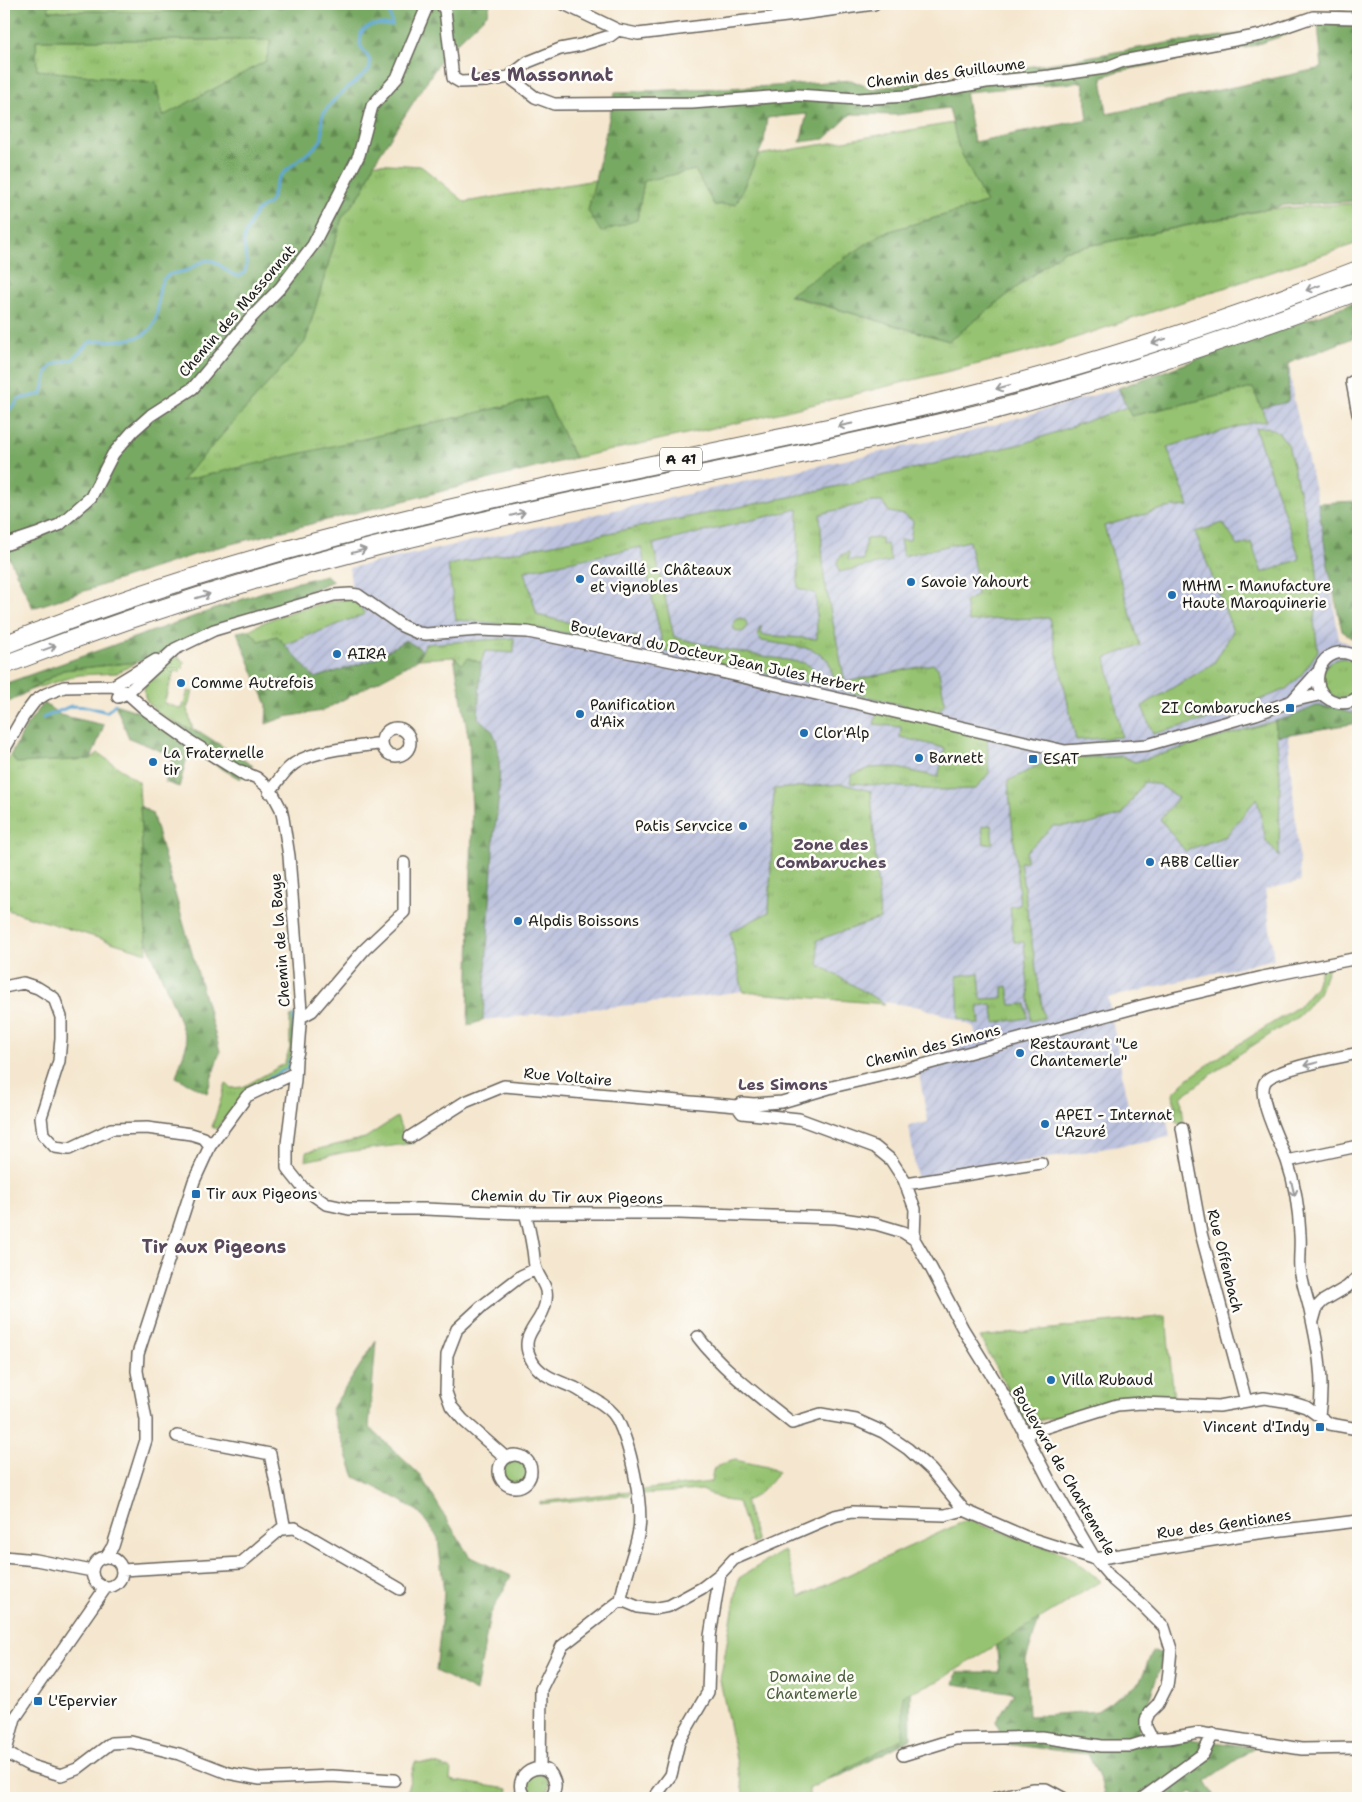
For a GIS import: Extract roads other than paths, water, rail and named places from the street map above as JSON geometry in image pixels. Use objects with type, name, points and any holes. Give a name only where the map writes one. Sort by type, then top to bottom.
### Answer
[{"type":"highway","name":"A 41","points":[[4,645],[88,613],[204,574],[374,527],[515,494],[864,420],[1047,375],[1196,329],[1358,270]]},
{"type":"highway","name":"A 41","points":[[4,665],[161,608],[376,547],[520,513],[858,442],[1056,393],[1208,346],[1358,291]]},
{"type":"street","name":"Chemin des Massonnat","points":[[4,545],[59,524],[91,497],[113,454],[133,430],[193,388],[251,318],[281,287],[313,245],[359,155],[372,106],[397,78],[428,4]]},
{"type":"street","points":[[442,4],[453,78],[460,82],[509,77],[528,62],[560,49],[582,45],[610,36],[618,30]]},
{"type":"street","points":[[564,4],[618,30],[638,34],[874,4]]},
{"type":"street","name":"Chemin des Guillaume","points":[[509,77],[535,97],[554,104],[692,103],[798,95],[857,99],[907,96],[986,82],[1050,76],[1105,68],[1123,61],[1262,35],[1313,16],[1358,18]]},
{"type":"street","points":[[1352,382],[1358,414]]},
{"type":"street","name":"Boulevard du Docteur Jean Jules Herbert","points":[[119,692],[175,649],[214,630],[324,597],[350,594],[366,599],[402,626],[418,633],[480,630],[528,632],[682,663],[1065,750],[1147,745],[1256,714],[1292,700],[1317,673],[1325,659],[1332,654],[1346,652],[1358,658]]},
{"type":"street","points":[[1317,673],[1317,681],[1329,699],[1342,703],[1358,697]]},
{"type":"street","points":[[5,745],[35,702],[46,694],[64,687],[82,687],[119,692],[190,742],[268,789],[288,769],[307,757],[382,743]]},
{"type":"street","points":[[1292,700],[1324,694]]},
{"type":"street","name":"Chemin de la Baye","points":[[268,789],[283,818],[289,856],[304,1013],[292,1080]]},
{"type":"street","points":[[304,1013],[364,950],[404,912],[404,863]]},
{"type":"street","name":"Chemin des Simons","points":[[737,1106],[742,1103],[782,1102],[836,1086],[905,1070],[1145,1005],[1263,977],[1358,958]]},
{"type":"street","points":[[4,987],[23,983],[38,988],[54,998],[61,1017],[59,1061],[41,1117],[43,1134],[55,1146],[69,1149],[111,1129],[146,1128],[191,1134],[204,1138],[210,1146]]},
{"type":"street","points":[[1319,1415],[1322,1397],[1322,1376],[1300,1270],[1300,1235],[1296,1202],[1287,1162],[1266,1107],[1263,1091],[1265,1082],[1271,1075],[1358,1054]]},
{"type":"street","points":[[109,1557],[146,1440],[146,1420],[137,1371],[138,1354],[194,1181],[210,1146],[246,1096],[268,1086],[292,1080]]},
{"type":"street","name":"Chemin du Tir aux Pigeons","points":[[292,1080],[288,1168],[303,1188],[326,1204],[349,1208],[425,1209],[530,1214],[678,1213],[836,1218],[876,1224],[903,1232],[914,1239]]},
{"type":"street","name":"Rue Voltaire","points":[[410,1137],[465,1102],[504,1086],[737,1106]]},
{"type":"street","points":[[737,1106],[742,1113],[747,1115],[799,1119],[875,1147],[892,1160],[906,1184],[915,1214],[914,1239]]},
{"type":"street","name":"Rue Offenbach","points":[[1182,1128],[1201,1233],[1246,1401]]},
{"type":"street","points":[[1287,1162],[1358,1146]]},
{"type":"street","points":[[906,1184],[1041,1163]]},
{"type":"street","points":[[530,1214],[530,1228],[536,1269],[546,1286],[546,1304],[529,1332],[526,1345],[531,1360],[538,1368],[552,1378],[606,1406],[616,1418],[624,1438],[637,1492],[639,1519],[636,1543],[623,1583],[622,1600],[562,1646],[541,1689],[540,1768]]},
{"type":"street","points":[[903,1232],[915,1214]]},
{"type":"street","name":"Boulevard de Chantemerle","points":[[914,1239],[963,1328],[1010,1405],[1024,1434],[1095,1559],[1113,1580],[1164,1627],[1171,1649],[1167,1686],[1158,1704],[1149,1713],[1146,1720],[1146,1727],[1154,1739]]},
{"type":"street","points":[[505,1457],[451,1406],[446,1392],[447,1355],[457,1329],[482,1306],[521,1276],[536,1269]]},
{"type":"street","points":[[1312,1322],[1317,1307],[1323,1301],[1347,1287],[1358,1277]]},
{"type":"street","points":[[1305,1292],[1314,1299],[1323,1301]]},
{"type":"street","points":[[698,1337],[707,1349],[792,1423],[820,1414],[856,1420],[883,1432],[908,1449],[931,1470],[964,1510],[1026,1536],[1095,1559]]},
{"type":"street","points":[[1306,1408],[1315,1396],[1322,1376]]},
{"type":"street","points":[[1024,1434],[1117,1405],[1141,1402],[1219,1406],[1264,1398],[1290,1402],[1319,1415],[1330,1424],[1358,1429]]},
{"type":"street","points":[[176,1436],[270,1454],[285,1528]]},
{"type":"street","points":[[622,1600],[653,1609],[669,1606],[702,1588],[720,1574],[734,1559],[834,1516],[852,1512],[945,1515],[964,1510]]},
{"type":"street","name":"Rue des Gentianes","points":[[1095,1559],[1250,1534],[1358,1521]]},
{"type":"street","points":[[122,1570],[241,1563],[281,1529],[295,1528],[400,1589]]},
{"type":"street","points":[[4,1557],[36,1560],[92,1571]]},
{"type":"street","points":[[109,1557],[119,1563],[122,1570],[120,1579],[114,1585],[102,1586],[94,1581],[92,1571],[95,1563],[102,1558],[109,1557]]},
{"type":"street","points":[[654,1798],[671,1775],[680,1742],[708,1692],[710,1636],[720,1574]]},
{"type":"street","points":[[102,1586],[96,1600],[15,1718],[5,1756],[60,1775],[76,1769],[111,1743],[131,1742],[179,1754],[228,1773],[260,1779],[332,1776],[394,1780]]},
{"type":"street","points":[[1143,1798],[1203,1754],[1208,1734]]},
{"type":"street","points":[[903,1755],[955,1739],[1042,1737],[1076,1743],[1131,1746],[1154,1739],[1208,1734],[1302,1749],[1358,1748]]},
{"type":"street","points":[[526,1798],[521,1791],[522,1780],[529,1771],[540,1768],[550,1773],[554,1778],[555,1789],[550,1798]]},
{"type":"street","points":[[995,1798],[1032,1789],[1046,1789],[1063,1798]]},
{"type":"waterway","points":[[4,414],[19,399],[42,394],[47,373],[51,367],[73,359],[90,342],[130,339],[146,333],[153,326],[156,318],[159,289],[167,276],[189,270],[209,260],[235,275],[242,275],[245,272],[244,239],[254,216],[258,210],[269,203],[277,181],[283,173],[319,143],[322,137],[322,118],[327,108],[338,96],[369,70],[370,63],[368,57],[360,45],[361,33],[371,25],[392,25],[390,14],[395,4]]},
{"type":"waterway","points":[[43,718],[71,706],[89,707],[107,712],[115,704]]},
{"type":"waterway","points":[[294,1016],[294,1038]]},
{"type":"waterway","points":[[253,1087],[287,1069],[290,1059]]},
{"type":"place","name":"Cavaillé - Châteaux et vignobles","points":[[580,579]]},
{"type":"place","name":"Savoie Yahourt","points":[[911,582]]},
{"type":"place","name":"MHM - Manufacture Haute Maroquinerie","points":[[1172,595]]},
{"type":"place","name":"AIRA","points":[[337,654]]},
{"type":"place","name":"Comme Autrefois","points":[[181,683]]},
{"type":"place","name":"ZI Combaruches","points":[[1290,708]]},
{"type":"place","name":"Panification d'Aix","points":[[580,714]]},
{"type":"place","name":"Clor'Alp","points":[[804,733]]},
{"type":"place","name":"Barnett","points":[[919,758]]},
{"type":"place","name":"ESAT","points":[[1033,759]]},
{"type":"place","name":"La Fraternelle tir","points":[[153,762]]},
{"type":"place","name":"Patis Servcice","points":[[743,826]]},
{"type":"place","name":"ABB Cellier","points":[[1150,862]]},
{"type":"place","name":"Alpdis Boissons","points":[[518,921]]},
{"type":"place","name":"Restaurant \"Le Chantemerle\"","points":[[1020,1053]]},
{"type":"place","name":"APEI - Internat L'Azuré","points":[[1045,1124]]},
{"type":"place","name":"Tir aux Pigeons","points":[[196,1194]]},
{"type":"place","name":"Villa Rubaud","points":[[1051,1380]]},
{"type":"place","name":"Vincent d'Indy","points":[[1320,1427]]},
{"type":"place","name":"L'Epervier","points":[[38,1701]]},
{"type":"district","name":"Les Massonnat","points":[[542,75]]},
{"type":"district","name":"Zone des Combaruches","points":[[831,853]]},
{"type":"district","name":"Les Simons","points":[[783,1084]]},
{"type":"district","name":"Tir aux Pigeons","points":[[214,1247]]},
{"type":"park label","name":"Domaine de Chantemerle","points":[[812,1686]]}]
